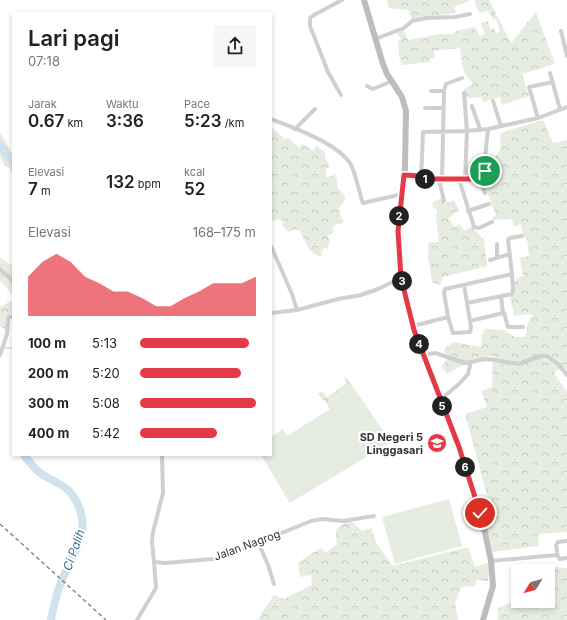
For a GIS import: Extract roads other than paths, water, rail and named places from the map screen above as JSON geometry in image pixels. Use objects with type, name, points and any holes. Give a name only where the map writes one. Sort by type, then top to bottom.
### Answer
[{"type":"street","points":[[341,95],[327,70],[310,26],[310,18],[342,0]]},
{"type":"street","points":[[364,0],[382,64],[406,105],[407,117],[404,175],[398,231],[401,278],[412,326],[459,447],[480,513],[491,561],[492,586],[483,620]]},
{"type":"street","points":[[375,39],[404,28],[412,21],[470,14]]},
{"type":"street","points":[[561,31],[567,56]]},
{"type":"street","points":[[550,73],[560,109]]},
{"type":"street","points":[[444,201],[440,179],[444,91],[446,84],[462,78]]},
{"type":"street","points":[[367,86],[373,89],[392,81]]},
{"type":"street","points":[[538,118],[529,87],[553,82]]},
{"type":"street","points":[[431,91],[444,91]]},
{"type":"street","points":[[464,93],[467,131],[465,179]]},
{"type":"street","points":[[493,102],[501,126]]},
{"type":"street","points":[[472,106],[480,129]]},
{"type":"street","points":[[421,176],[422,134],[424,132],[488,129],[538,118],[567,107]]},
{"type":"street","points":[[425,108],[443,108]]},
{"type":"street","points":[[295,130],[314,109]]},
{"type":"street","points":[[272,119],[319,139],[346,158],[355,174],[363,203],[402,194]]},
{"type":"street","points":[[404,175],[421,176],[421,179],[480,179],[485,175],[488,129]]},
{"type":"street","points":[[459,179],[468,211],[475,228],[479,228],[492,222]]},
{"type":"street","points":[[480,179],[485,193]]},
{"type":"street","points":[[468,211],[489,204]]},
{"type":"street","points":[[467,303],[510,295],[513,292],[508,239],[522,236]]},
{"type":"street","points":[[497,244],[497,258]]},
{"type":"street","points":[[272,248],[292,294],[297,310]]},
{"type":"street","points":[[490,260],[510,254]]},
{"type":"street","points":[[0,269],[12,280]]},
{"type":"street","points":[[464,285],[470,321],[470,332],[453,334],[448,317],[444,290],[464,285],[512,274]]},
{"type":"street","points":[[272,313],[297,310],[338,299],[361,295],[401,278]]},
{"type":"street","points":[[501,296],[508,327],[524,327]]},
{"type":"street","points":[[470,321],[504,313]]},
{"type":"street","points":[[1,353],[7,334],[8,319],[11,317]]},
{"type":"street","points":[[412,326],[448,317]]},
{"type":"street","points":[[424,355],[435,353],[466,363],[486,359],[518,364],[541,356],[546,356],[558,364],[567,375]]},
{"type":"street","points":[[440,400],[459,384],[468,374],[471,362]]},
{"type":"street","points":[[137,620],[156,588],[152,542],[162,493],[162,456]]},
{"type":"street","name":"Jalan Nagrog","points":[[154,562],[165,563],[213,559],[230,554],[311,521],[323,519],[343,521],[374,516]]},
{"type":"street","points":[[567,541],[557,543],[557,555],[560,559],[567,558]]},
{"type":"street","points":[[258,542],[274,584]]},
{"type":"street","points":[[491,561],[557,555]]},
{"type":"waterway","name":"Ci Palih","points":[[0,145],[12,162]]},
{"type":"waterway","points":[[0,348],[12,349]]},
{"type":"waterway","name":"Ci Palih","points":[[25,456],[40,473],[61,485],[71,493],[78,504],[81,514],[82,533],[75,553],[60,584],[51,620]]},
{"type":"railway","points":[[0,524],[106,620]]},
{"type":"place","name":"SD Negeri 5 Linggasari","points":[[437,443]]}]
